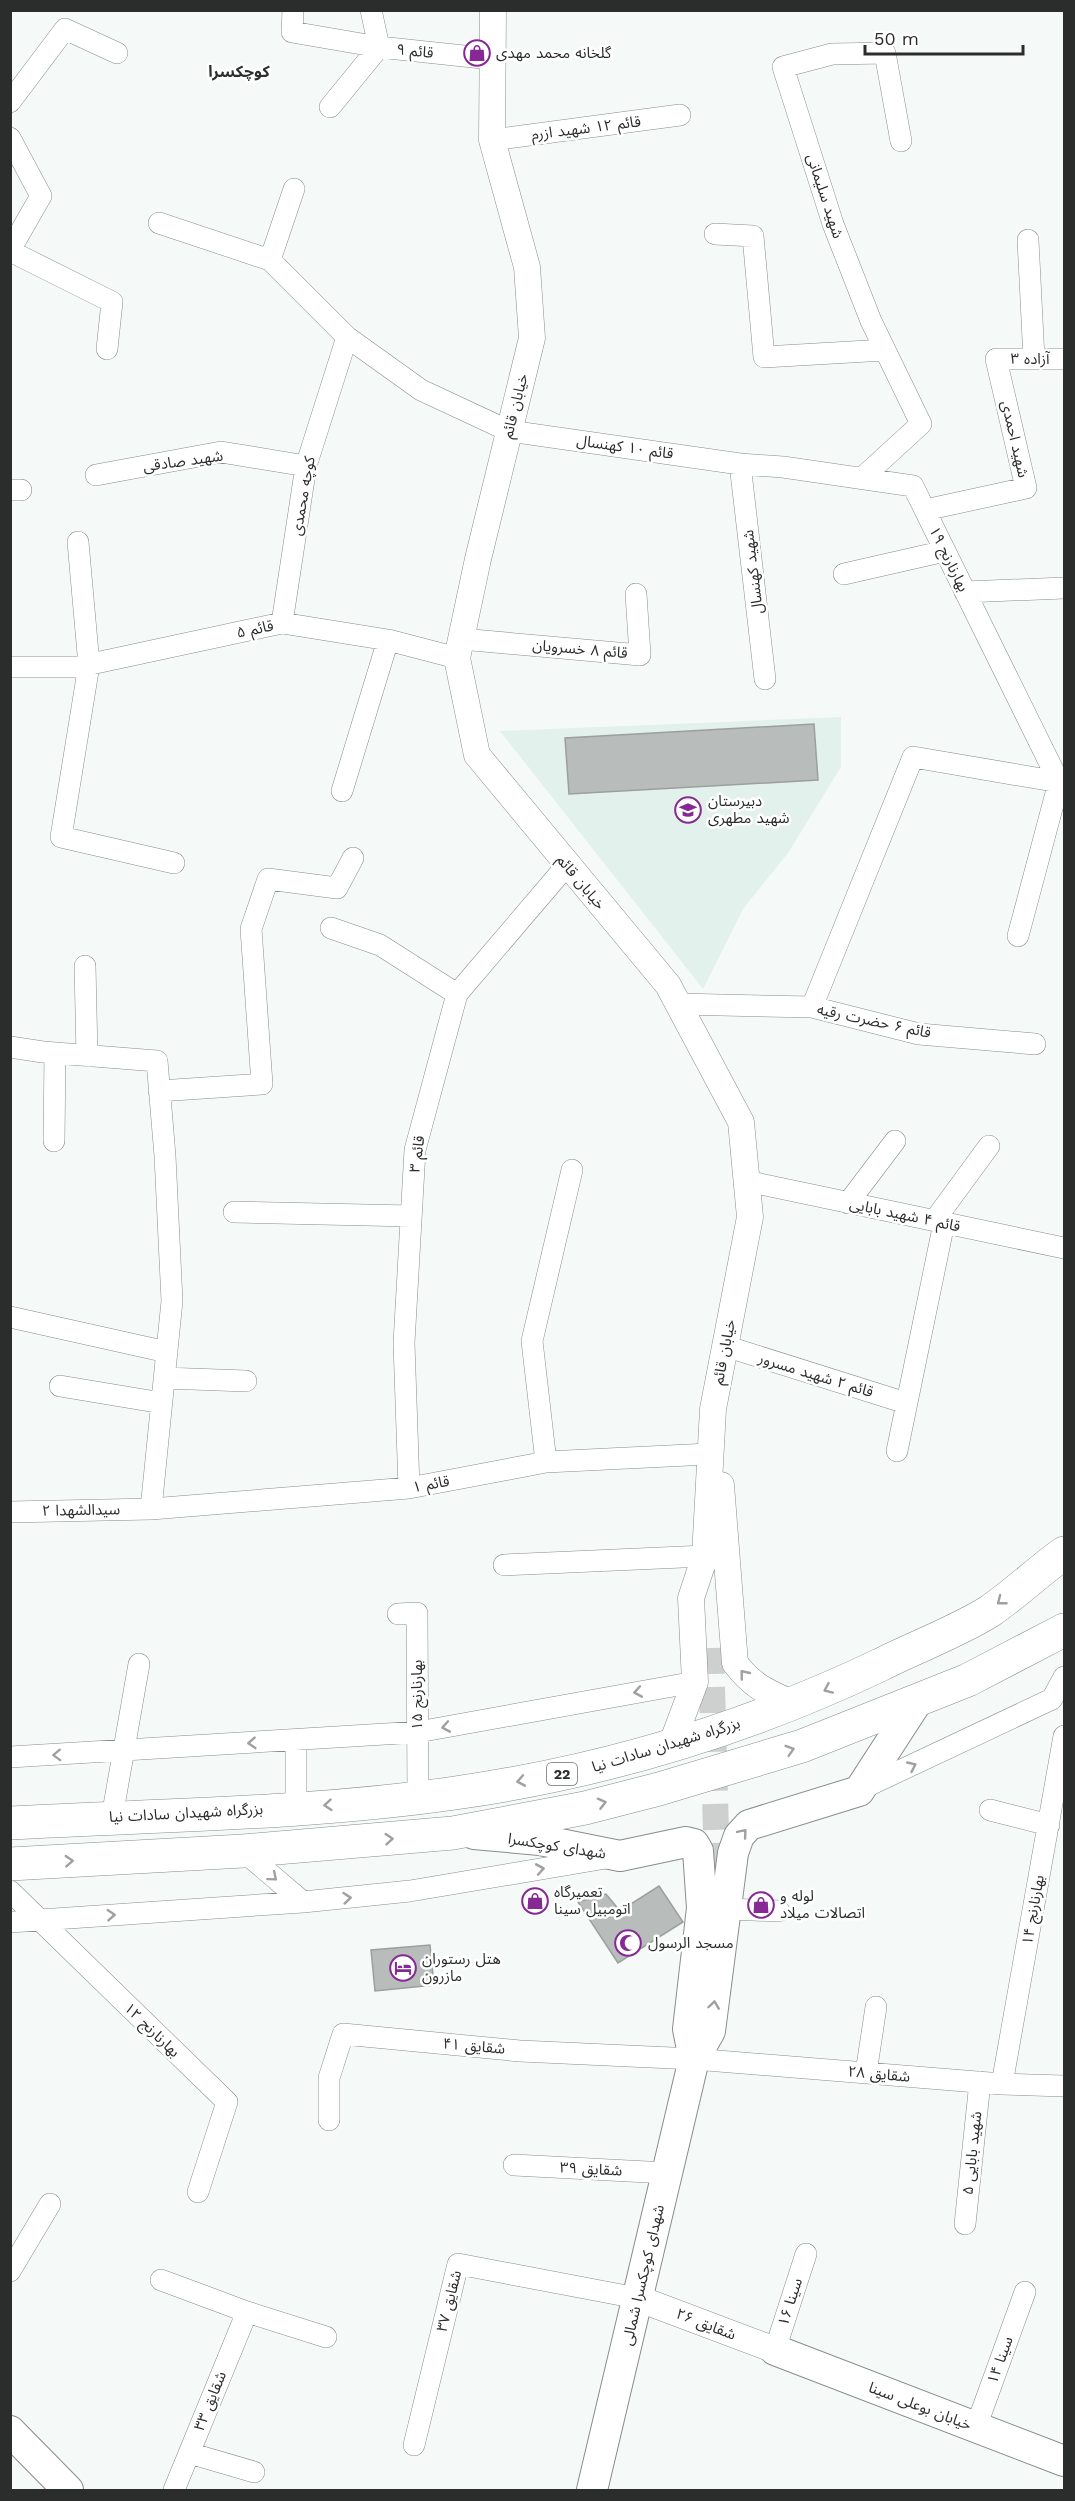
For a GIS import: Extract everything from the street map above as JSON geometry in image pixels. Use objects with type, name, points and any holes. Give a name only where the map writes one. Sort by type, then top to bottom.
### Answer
[{"type":"highway","name":"بزرگراه شهیدان سادات نیا","points":[[10,1823],[296,1807],[418,1797],[576,1772],[671,1746],[794,1704],[988,1612],[1056,1561]]},
{"type":"highway","points":[[10,1864],[243,1851],[453,1833],[585,1808],[659,1790],[802,1746],[968,1680],[1062,1634]]},
{"type":"main road","points":[[859,1791],[918,1700]]},
{"type":"main road","name":"شهدای کوچکسرا","points":[[694,2059],[688,2029],[715,1908],[739,1836],[749,1825],[859,1791]]},
{"type":"main road","name":"شهدای کوچکسرا","points":[[453,1833],[540,1840],[620,1856],[686,1842],[694,1844],[715,1908]]},
{"type":"main road","name":"شهدای کوچکسرا شمالی","points":[[592,2490],[694,2059]]},
{"type":"main road","name":"خیابان بوعلی سینا","points":[[775,2350],[1065,2461]]},
{"type":"main road","points":[[10,2431],[68,2490]]},
{"type":"street","points":[[293,10],[292,32],[380,47],[371,10]]},
{"type":"street","name":"خیابان قائم","points":[[494,10],[492,140],[527,267],[532,338],[459,648],[477,755],[668,985],[741,1122],[750,1217],[713,1408],[705,1556],[691,1598],[695,1682],[671,1746]]},
{"type":"street","points":[[10,102],[65,29],[117,53]]},
{"type":"street","name":"قائم ۹","points":[[330,107],[380,47],[492,59]]},
{"type":"street","name":"شهید سلیمانی","points":[[862,478],[921,424],[885,350],[833,224],[783,67],[832,54],[885,53],[901,141]]},
{"type":"street","name":"قائم ۱۲ شهید ازرم","points":[[492,140],[681,115]]},
{"type":"street","points":[[10,138],[41,196],[10,250],[112,302],[107,349]]},
{"type":"street","points":[[159,223],[270,260],[294,189]]},
{"type":"street","points":[[715,234],[753,236],[764,357],[885,350]]},
{"type":"street","points":[[1028,240],[1034,359]]},
{"type":"street","name":"قائم ۱۰ کهنسال","points":[[270,260],[347,337],[421,390],[509,431],[741,464]]},
{"type":"street","name":"کوچه محمدی","points":[[282,623],[306,466],[347,337]]},
{"type":"street","name":"آزاده ۳","points":[[996,359],[1065,359]]},
{"type":"street","name":"شهید احمدی","points":[[926,510],[1026,488],[996,359]]},
{"type":"street","name":"شهید صادقی","points":[[96,475],[221,452],[306,466]]},
{"type":"street","name":"بهارنارنج ۱۹","points":[[741,464],[913,486],[965,592],[1056,757],[1062,785]]},
{"type":"street","name":"شهید کهنسال","points":[[741,464],[765,679]]},
{"type":"street","points":[[78,542],[89,664],[61,837],[174,863]]},
{"type":"street","points":[[844,574],[945,551]]},
{"type":"street","points":[[965,592],[1065,588]]},
{"type":"street","name":"قائم ۸ خسرویان","points":[[459,648],[640,655],[636,594]]},
{"type":"street","name":"قائم ۵","points":[[10,667],[77,668],[282,623],[388,640],[459,648]]},
{"type":"street","points":[[342,791],[388,640]]},
{"type":"street","points":[[812,1007],[912,757],[1062,785],[1018,936]]},
{"type":"street","points":[[159,1091],[262,1084],[251,929],[268,879],[337,888],[353,858]]},
{"type":"street","name":"قائم ۳","points":[[409,1488],[404,1343],[415,1150],[457,994],[567,865]]},
{"type":"street","points":[[331,928],[380,945],[457,994]]},
{"type":"street","points":[[85,966],[87,1056]]},
{"type":"street","name":"قائم ۶ حضرت رقیه","points":[[678,1004],[812,1007],[919,1034],[1035,1044]]},
{"type":"street","points":[[10,1047],[157,1061],[171,1301],[151,1509]]},
{"type":"street","points":[[54,1141],[55,1053]]},
{"type":"street","points":[[848,1203],[895,1141]]},
{"type":"street","points":[[897,1451],[939,1222],[989,1146]]},
{"type":"street","points":[[546,1462],[532,1341],[572,1170]]},
{"type":"street","name":"قائم ۴ شهید بابایی","points":[[746,1181],[1065,1248]]},
{"type":"street","points":[[234,1212],[411,1215]]},
{"type":"street","points":[[10,1317],[166,1352]]},
{"type":"street","name":"قائم ۲ شهید مسرور","points":[[725,1346],[906,1403]]},
{"type":"street","points":[[164,1377],[246,1381]]},
{"type":"street","points":[[60,1386],[162,1403]]},
{"type":"street","points":[[709,1454],[721,1485],[735,1663],[748,1681],[794,1704]]},
{"type":"street","name":"قائم ۱","points":[[151,1509],[409,1488],[546,1462],[709,1454]]},
{"type":"street","name":"سیدالشهدا ۲","points":[[10,1512],[151,1509]]},
{"type":"street","points":[[504,1565],[705,1556],[711,1648]]},
{"type":"street","name":"بهارنارنج ۱۵","points":[[398,1614],[417,1613],[418,1797]]},
{"type":"street","points":[[112,1818],[139,1664]]},
{"type":"street","points":[[859,1791],[1052,1700],[1065,1677]]},
{"type":"street","points":[[10,1757],[124,1752],[418,1732],[695,1682]]},
{"type":"street","name":"بهارنارنج ۱۴","points":[[1002,2084],[1055,1817],[1065,1736]]},
{"type":"street","points":[[296,1740],[296,1807]]},
{"type":"street","points":[[990,1810],[1055,1817]]},
{"type":"street","points":[[243,1851],[303,1902]]},
{"type":"street","points":[[10,1922],[303,1902],[410,1891],[620,1856]]},
{"type":"street","name":"بهارنارنج ۱۲","points":[[10,1891],[227,2102],[198,2192]]},
{"type":"street","points":[[715,1908],[779,1911]]},
{"type":"street","points":[[866,2073],[876,2007]]},
{"type":"street","name":"شقایق ۴۱","points":[[329,2120],[329,2078],[343,2034],[520,2051],[694,2059]]},
{"type":"street","name":"شقایق ۲۸","points":[[694,2059],[1002,2084],[1065,2086]]},
{"type":"street","name":"شهید بابایی ۵","points":[[965,2224],[980,2082]]},
{"type":"street","name":"شقایق ۳۹","points":[[514,2165],[667,2173]]},
{"type":"street","points":[[10,2271],[50,2204]]},
{"type":"street","name":"سینا ۱۶","points":[[775,2350],[806,2254]]},
{"type":"street","name":"شقایق ۳۷","points":[[414,2445],[458,2264],[637,2298]]},
{"type":"street","points":[[161,2280],[247,2312],[326,2337]]},
{"type":"street","name":"سینا ۱۴","points":[[976,2427],[1025,2292]]},
{"type":"street","name":"شقایق ۲۶","points":[[637,2298],[775,2350]]},
{"type":"street","name":"شقایق ۳۳","points":[[174,2490],[247,2312]]},
{"type":"street","points":[[189,2453],[254,2472]]},
{"type":"shaded area","name":"دبیرستان شهید مطهری","points":[[841,717],[841,767],[788,853],[743,909],[703,989],[500,731]]},
{"type":"building","points":[[814,724],[818,780],[569,794],[565,738]]},
{"type":"building","name":"مسجد الرسول","points":[[659,1886],[683,1922],[618,1963],[578,1902],[606,1894],[620,1911]]},
{"type":"building","name":"هتل رستوران مازرون","points":[[430,1945],[434,1985],[375,1991],[371,1950]]},
{"type":"tunnel","points":[[711,1648],[717,1870]]},
{"type":"place","name":"گلخانه محمد مهدی","points":[[477,53]]},
{"type":"place","name":"دبیرستان شهید مطهری","points":[[688,810]]},
{"type":"place","name":"تعمیرگاه اتومبیل سینا","points":[[535,1901]]},
{"type":"place","name":"لوله و اتصالات میلاد","points":[[761,1905]]},
{"type":"place","name":"مسجد الرسول","points":[[628,1943]]},
{"type":"place","name":"هتل رستوران مازرون","points":[[403,1968]]},
{"type":"district","name":"کوچکسرا","points":[[239,71]]}]
